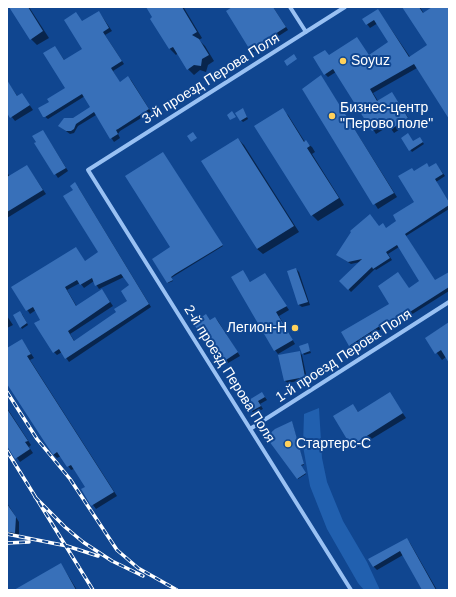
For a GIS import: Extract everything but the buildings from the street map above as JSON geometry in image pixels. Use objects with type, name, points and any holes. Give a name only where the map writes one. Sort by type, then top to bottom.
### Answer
[{"type":"street","points":[[290,7],[306,32]]},
{"type":"street","name":"3-й проезд Перова Поля","points":[[88,170],[345,7]]},
{"type":"street","name":"2-й проезд Перова Поля","points":[[88,170],[351,590]]},
{"type":"street","name":"1-й проезд Перова Поля","points":[[250,429],[449,302]]},
{"type":"shaded area","points":[[319,408],[322,458],[327,482],[343,521],[367,562],[380,590],[364,590],[358,583],[327,529],[310,486],[303,446],[304,414]]},
{"type":"railway","points":[[7,392],[37,439],[70,479],[117,550],[138,568],[177,590]]},
{"type":"railway","points":[[7,451],[93,590]]},
{"type":"railway","points":[[35,497],[65,527],[83,542],[112,561],[143,576]]},
{"type":"railway","points":[[7,534],[67,546],[98,556]]},
{"type":"railway","points":[[7,543],[29,542]]},
{"type":"place","name":"Soyuz","points":[[343,61]]},
{"type":"place","name":"Бизнес-центр \"Перово поле\"","points":[[332,116]]},
{"type":"place","name":"Легион-Н","points":[[295,328]]},
{"type":"place","name":"Стартерс-С","points":[[288,444]]}]
